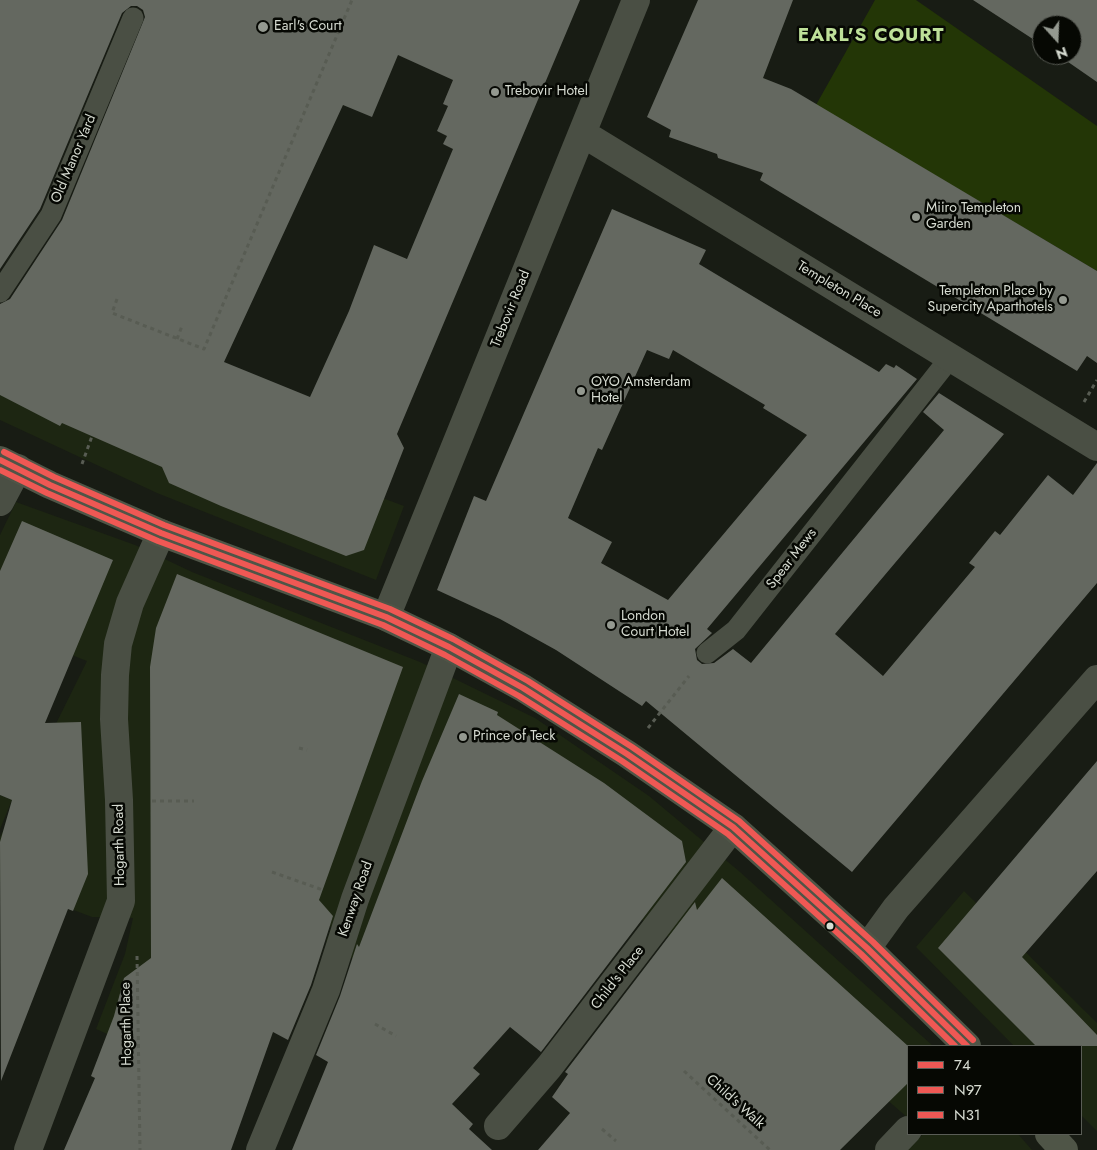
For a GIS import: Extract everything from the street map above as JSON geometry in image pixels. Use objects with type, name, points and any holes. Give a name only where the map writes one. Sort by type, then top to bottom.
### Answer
[{"type":"highway","points":[[9,464],[50,485],[161,533],[386,617],[449,647],[523,688],[627,754],[733,827],[867,948],[966,1045]]},
{"type":"highway","points":[[1050,1135],[1064,1150]]},
{"type":"street","name":"Trebovir Road","points":[[386,617],[636,0]]},
{"type":"street","name":"Templeton Place","points":[[582,134],[1097,447]]},
{"type":"street","points":[[0,502],[9,464]]},
{"type":"street","name":"Hogarth Road","points":[[28,1150],[121,901],[119,800],[114,719],[118,644],[130,603],[161,533]]},
{"type":"street","name":"Kenway Road","points":[[260,1150],[326,990],[354,899],[449,647]]},
{"type":"street","points":[[867,948],[896,908],[1097,679]]},
{"type":"street","name":"Child's Place","points":[[498,1126],[549,1067],[733,827]]},
{"type":"street","points":[[889,1150],[907,1131]]},
{"type":"lane","name":"Old Manor Yard","points":[[0,292],[51,215],[133,18]]},
{"type":"lane","name":"Spear Mews","points":[[707,652],[736,630],[950,358]]},
{"type":"path","points":[[117,299],[112,313],[204,349],[352,0]]},
{"type":"path","points":[[177,339],[182,326]]},
{"type":"path","points":[[627,754],[707,652]]},
{"type":"path","points":[[299,748],[307,750]]},
{"type":"path","points":[[119,800],[194,801]]},
{"type":"path","points":[[272,872],[354,899]]},
{"type":"path","name":"Hogarth Place","points":[[135,948],[138,958],[140,1150]]},
{"type":"path","points":[[375,1024],[396,1036]]},
{"type":"path","name":"Child's Walk","points":[[684,1071],[770,1150]]},
{"type":"path","points":[[602,1129],[616,1141]]},
{"type":"shaded area","points":[[0,331],[184,424],[404,506],[376,580],[157,493],[0,420]]},
{"type":"shaded area","points":[[16,502],[135,545],[192,572],[420,662],[535,718],[649,796],[740,872],[932,1045],[907,1045],[907,1117],[687,926],[675,941],[550,861],[399,989],[326,941],[332,927],[265,903],[130,1044],[96,1029],[125,954],[133,918],[92,917],[0,882],[0,837],[87,661],[0,627],[0,535]]},
{"type":"shaded area","points":[[0,795],[12,800],[0,829]]},
{"type":"shaded area","points":[[964,891],[1097,1023],[1097,1131],[1082,1116],[1082,1045],[1013,1045],[916,947]]},
{"type":"shaded area","points":[[922,1135],[1019,1135],[1032,1150],[908,1150]]},
{"type":"green space","points":[[875,0],[916,0],[1097,126],[1097,271],[816,105]]},
{"type":"building","points":[[0,0],[580,0],[397,434],[404,448],[364,550],[346,556],[221,506],[169,483],[162,467],[62,423],[60,426],[0,395],[0,304],[10,299],[62,220],[145,17],[143,10],[137,6],[131,6],[122,13],[40,209],[0,269]],"holes":[[[398,55],[453,80],[443,104],[448,106],[437,131],[447,136],[443,144],[453,149],[407,259],[374,245],[349,311],[310,397],[224,362],[343,105],[372,117]]]},
{"type":"building","points":[[698,0],[793,0],[763,78],[791,89],[1097,271],[1097,363],[1087,356],[1077,371],[760,180],[763,173],[718,158],[717,154],[669,137],[671,130],[647,117]]},
{"type":"building","points":[[973,0],[1097,0],[1097,82],[1072,65],[1082,65],[1082,15],[1032,15],[1032,38]]},
{"type":"building","points":[[612,209],[706,250],[699,264],[879,372],[886,364],[894,368],[896,365],[917,379],[707,629],[712,633],[695,649],[697,660],[702,664],[714,663],[733,649],[751,663],[944,430],[923,412],[939,393],[1004,434],[835,634],[883,676],[975,567],[969,563],[995,531],[1000,535],[1048,475],[1073,495],[1097,463],[1097,583],[852,872],[646,701],[642,706],[556,650],[500,619],[437,590],[474,496],[486,501]],"holes":[[[647,350],[669,359],[673,350],[765,405],[763,408],[807,435],[668,600],[601,563],[612,542],[568,518],[598,448],[602,450]]]},
{"type":"building","points":[[22,521],[113,560],[45,723],[81,722],[88,874],[73,911],[68,909],[1,1081],[0,842],[12,800],[0,795],[0,571]]},
{"type":"building","points":[[177,574],[403,667],[319,900],[333,916],[311,985],[288,1040],[273,1032],[231,1150],[64,1150],[95,1078],[91,1076],[114,1016],[124,978],[151,958],[150,667],[156,628]]},
{"type":"building","points":[[459,694],[498,712],[497,715],[604,783],[682,841],[686,862],[541,1052],[510,1027],[473,1068],[480,1074],[452,1104],[473,1124],[469,1129],[492,1150],[292,1150],[328,1062],[316,1055],[340,996],[357,944],[359,947],[422,781]]},
{"type":"building","points":[[1097,761],[1097,871],[1022,957],[1097,1035],[1097,1046],[1035,1045],[938,948]]},
{"type":"building","points":[[722,878],[907,1045],[907,1084],[840,1150],[538,1150],[570,1113],[552,1097],[568,1074],[565,1072],[695,902],[697,910]]},
{"type":"transit line","name":"N31","points":[[4,452],[54,477],[164,525],[390,609],[453,639],[528,681],[632,747],[739,821],[873,942],[973,1040]]},
{"type":"transit line","name":"74","points":[[0,460],[50,485],[161,533],[386,617],[449,647],[523,688],[627,754],[733,827],[867,948],[966,1045]]},
{"type":"transit line","name":"N97","points":[[0,470],[47,493],[158,541],[383,625],[445,655],[519,696],[622,761],[728,834],[861,954],[954,1045]]},
{"type":"place","name":"Earl's Court","points":[[263,27]]},
{"type":"place","name":"Trebovir Hotel","points":[[495,92]]},
{"type":"place","name":"Miiro Templeton Garden","points":[[916,217]]},
{"type":"place","name":"Templeton Place by Supercity Aparthotels","points":[[1063,300]]},
{"type":"place","name":"OYO Amsterdam Hotel","points":[[581,391]]},
{"type":"place","name":"London Court Hotel","points":[[611,625]]},
{"type":"place","name":"Prince of Teck","points":[[463,737]]},
{"type":"district","name":"EARL'S COURT","points":[[871,36]]}]
